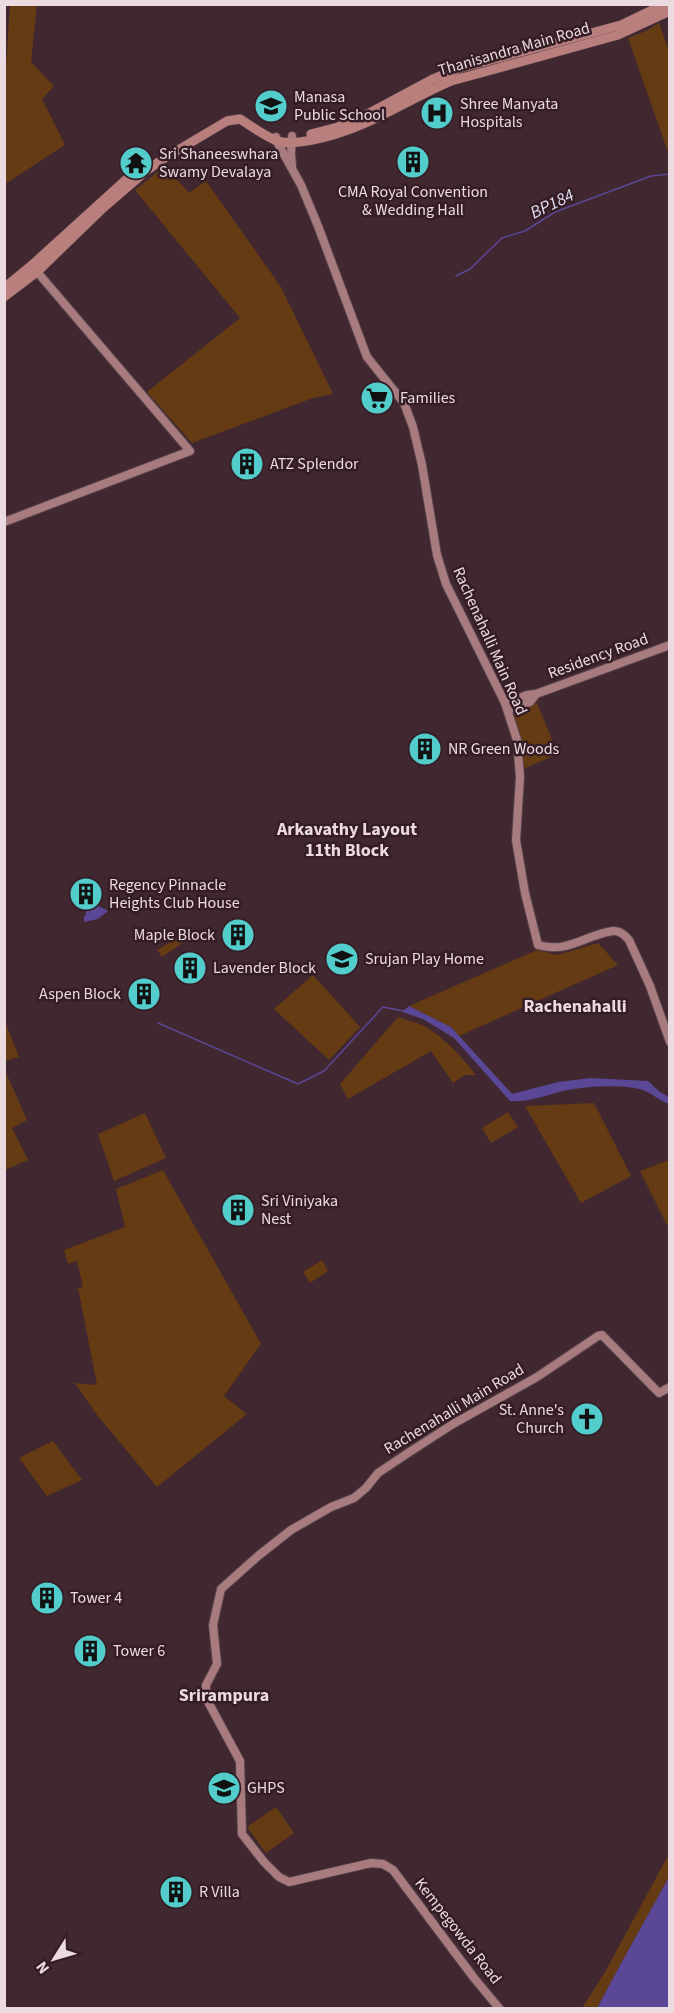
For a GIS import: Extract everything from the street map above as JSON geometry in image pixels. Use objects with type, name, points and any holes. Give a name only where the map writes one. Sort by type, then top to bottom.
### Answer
[{"type":"main road","name":"Thanisandra Main Road","points":[[292,140],[338,127],[364,116],[461,68],[621,25],[665,4]]},
{"type":"main road","name":"Thanisandra Main Road","points":[[276,138],[292,140],[329,137],[351,130],[451,81],[618,35],[669,11]]},
{"type":"main road","points":[[4,297],[142,166],[159,154],[224,117],[240,114],[276,138]]},
{"type":"main road","points":[[4,288],[34,269]]},
{"type":"street","name":"Rachenahalli Main Road","points":[[276,138],[318,226],[367,357],[404,403],[413,427],[422,465],[440,566],[446,584],[506,706],[517,740],[520,759],[516,840],[525,893],[538,945],[553,948],[567,946],[614,931],[624,934],[650,986],[669,1042]]},
{"type":"street","points":[[292,140],[292,170]]},
{"type":"street","points":[[4,522],[190,451],[34,269]]},
{"type":"street","name":"Residency Road","points":[[506,706],[527,695],[536,694],[669,645]]},
{"type":"street","name":"Rachenahalli Main Road","points":[[393,1870],[383,1864],[371,1863],[289,1882],[279,1877],[264,1862],[242,1834],[241,1767],[237,1755],[208,1704],[205,1691],[217,1664],[213,1625],[221,1589],[291,1530],[331,1507],[354,1498],[378,1473],[411,1450],[537,1377],[598,1336],[602,1335],[659,1393],[669,1387]]},
{"type":"street","name":"Kempegowda Road","points":[[393,1870],[499,2008]]},
{"type":"shaded area","points":[[10,5],[37,5],[31,62],[54,86],[42,99],[65,145],[5,184],[4,100]]},
{"type":"shaded area","points":[[659,23],[669,51],[669,155],[628,38]]},
{"type":"shaded area","points":[[165,166],[189,193],[206,181],[281,287],[333,394],[313,398],[192,443],[147,392],[240,318],[135,190]]},
{"type":"shaded area","points":[[537,703],[558,754],[523,769],[511,713]]},
{"type":"shaded area","points":[[97,905],[108,911],[98,919],[84,922],[86,910]]},
{"type":"shaded area","points":[[184,934],[188,939],[162,957],[157,950]]},
{"type":"shaded area","points":[[598,943],[618,965],[459,1036],[451,1027],[409,1006],[537,950],[557,955]]},
{"type":"shaded area","points":[[313,975],[360,1027],[329,1060],[274,1009]]},
{"type":"shaded area","points":[[409,1006],[451,1027],[512,1094],[558,1082],[591,1078],[648,1081],[669,1097],[669,1104],[645,1091],[610,1086],[566,1090],[534,1099],[510,1101],[454,1038],[423,1019],[402,1012]]},
{"type":"shaded area","points":[[398,1017],[418,1023],[439,1036],[476,1075],[465,1075],[453,1083],[431,1051],[348,1099],[340,1084]]},
{"type":"shaded area","points":[[4,1019],[19,1057],[5,1061],[4,1061]]},
{"type":"shaded area","points":[[4,1068],[27,1120],[12,1128],[28,1160],[5,1170]]},
{"type":"shaded area","points":[[594,1103],[631,1176],[581,1203],[525,1106]]},
{"type":"shaded area","points":[[508,1112],[518,1127],[491,1143],[482,1128]]},
{"type":"shaded area","points":[[145,1113],[166,1158],[114,1181],[98,1134]]},
{"type":"shaded area","points":[[669,1160],[669,1229],[640,1171]]},
{"type":"shaded area","points":[[163,1170],[261,1344],[224,1396],[247,1414],[157,1487],[97,1415],[75,1383],[97,1385],[78,1288],[83,1287],[77,1261],[68,1264],[64,1250],[125,1227],[116,1189]]},
{"type":"shaded area","points":[[322,1260],[328,1271],[310,1283],[303,1272]]},
{"type":"shaded area","points":[[53,1441],[82,1480],[47,1496],[19,1458]]},
{"type":"shaded area","points":[[276,1807],[294,1833],[266,1853],[247,1827]]},
{"type":"shaded area","points":[[669,1854],[669,1877],[597,2008],[582,2008],[605,1972]]},
{"type":"shaded area","points":[[669,1877],[669,2008],[597,2008],[624,1958]]},
{"type":"waterway","name":"BP184","points":[[456,276],[470,269],[502,238],[525,231],[555,212],[651,176],[670,174]]},
{"type":"waterway","points":[[158,1023],[298,1084],[324,1071],[383,1007],[404,1011]]},
{"type":"place","name":"Manasa Public School","points":[[271,106]]},
{"type":"place","name":"Shree Manyata Hospitals","points":[[437,113]]},
{"type":"place","name":"CMA Royal Convention & Wedding Hall","points":[[413,162]]},
{"type":"place","name":"Sri Shaneeswhara Swamy Devalaya","points":[[136,163]]},
{"type":"place","name":"Families","points":[[377,398]]},
{"type":"place","name":"ATZ Splendor","points":[[247,464]]},
{"type":"place","name":"NR Green Woods","points":[[425,749]]},
{"type":"place","name":"Regency Pinnacle Heights Club House","points":[[86,894]]},
{"type":"place","name":"Maple Block","points":[[238,935]]},
{"type":"place","name":"Srujan Play Home","points":[[342,959]]},
{"type":"place","name":"Lavender Block","points":[[190,968]]},
{"type":"place","name":"Aspen Block","points":[[144,994]]},
{"type":"place","name":"Sri Viniyaka Nest","points":[[238,1210]]},
{"type":"place","name":"St. Anne's Church","points":[[587,1419]]},
{"type":"place","name":"Tower 4","points":[[47,1598]]},
{"type":"place","name":"Tower 6","points":[[90,1651]]},
{"type":"place","name":"GHPS","points":[[224,1788]]},
{"type":"place","name":"R Villa","points":[[176,1892]]},
{"type":"district","name":"Arkavathy Layout 11th Block","points":[[347,839]]},
{"type":"district","name":"Rachenahalli","points":[[575,1006]]},
{"type":"district","name":"Srirampura","points":[[224,1695]]}]
